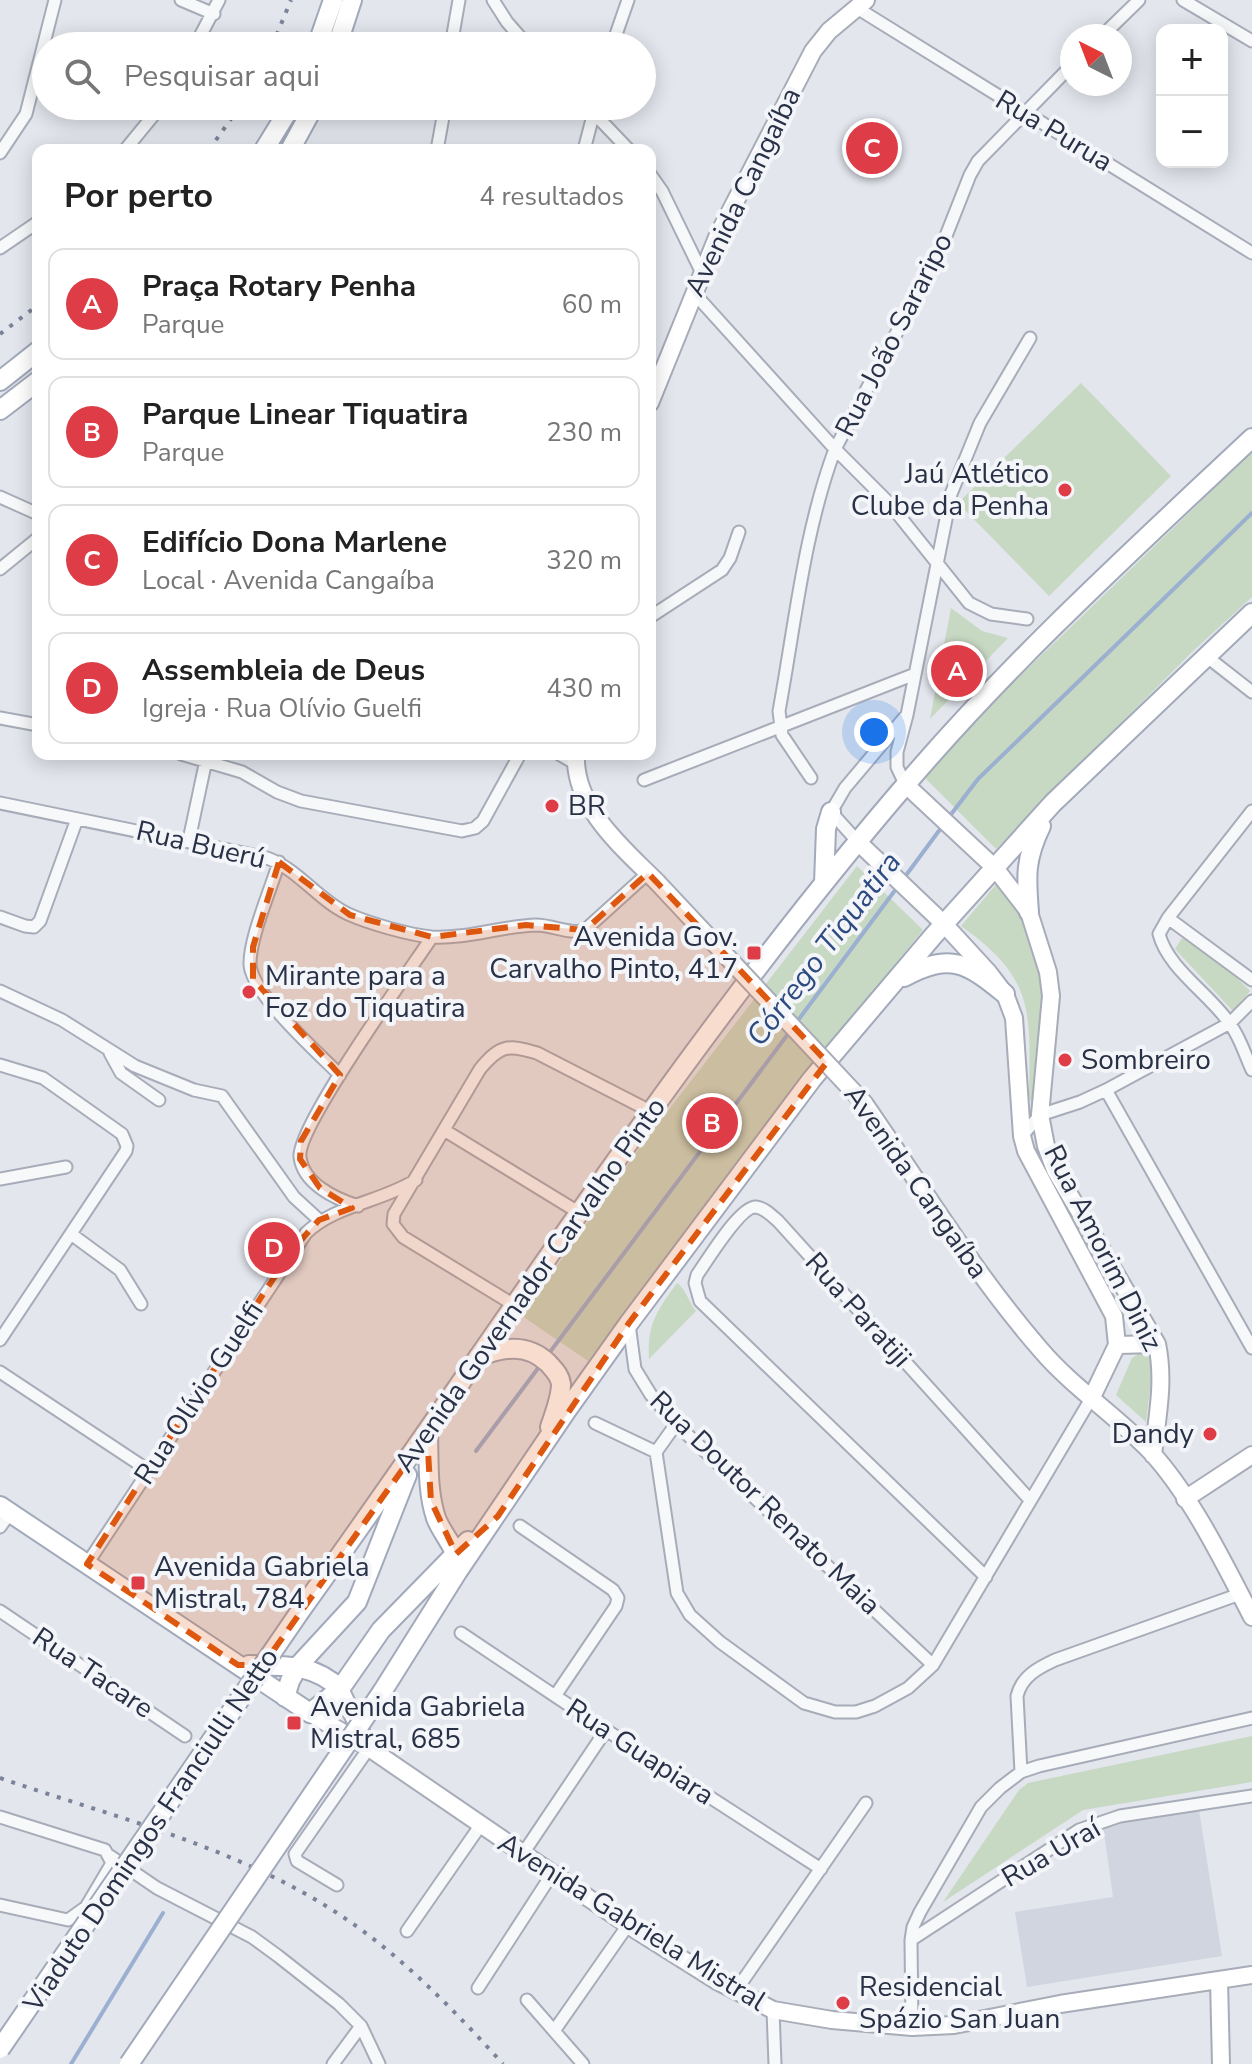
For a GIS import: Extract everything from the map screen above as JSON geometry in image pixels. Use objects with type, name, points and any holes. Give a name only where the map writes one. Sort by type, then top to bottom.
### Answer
[{"type":"main road","points":[[322,32],[333,0]]},
{"type":"main road","points":[[342,32],[352,0]]},
{"type":"main road","name":"Avenida Cangaíba","points":[[656,388],[701,271],[813,51],[829,31],[862,4]]},
{"type":"main road","points":[[268,144],[282,120]]},
{"type":"main road","points":[[293,144],[306,120]]},
{"type":"main road","points":[[0,381],[32,356]]},
{"type":"main road","points":[[0,410],[32,386]]},
{"type":"main road","name":"Avenida Governador Carvalho Pinto","points":[[301,1610],[428,1433],[650,1111],[824,883],[1062,617],[1252,438]]},
{"type":"main road","points":[[310,1713],[340,1689],[381,1630],[457,1563],[498,1516],[629,1323],[812,1079],[895,982],[938,919],[1053,803],[1252,613]]},
{"type":"main road","name":"Avenida Cangaíba","points":[[576,760],[588,803],[605,828],[864,1103],[999,1298],[1042,1352],[1153,1455],[1185,1499],[1252,1617]]},
{"type":"main road","name":"Rua Amorim Diniz","points":[[911,789],[991,864],[1029,912],[1048,972],[1051,996],[1040,1115],[1046,1146],[1055,1170],[1157,1344],[1162,1388],[1153,1455]]},
{"type":"main road","points":[[1029,912],[1025,870],[1053,803]]},
{"type":"main road","points":[[824,883],[826,829],[831,812]]},
{"type":"main road","name":"Rua Amorim Diniz","points":[[858,842],[938,919],[1005,994],[1014,1018],[1022,1136],[1032,1167],[1114,1316],[1117,1345],[1092,1397]]},
{"type":"main road","points":[[895,982],[927,965],[954,964],[978,972],[1005,994]]},
{"type":"main road","points":[[1117,1345],[1157,1344]]},
{"type":"main road","points":[[478,1357],[505,1348],[522,1348],[541,1357],[557,1372],[561,1384],[547,1442]]},
{"type":"main road","points":[[428,1433],[431,1501],[457,1563]]},
{"type":"main road","points":[[285,1697],[298,1666],[357,1602],[415,1451]]},
{"type":"main road","points":[[1185,1499],[1252,1455]]},
{"type":"main road","name":"Avenida Gabriela Mistral","points":[[3,1516],[87,1564],[285,1697],[369,1748],[628,1925],[735,1992],[773,2010],[832,2020],[912,2027],[954,2025],[1060,2004],[1252,1975]]},
{"type":"main road","points":[[129,2064],[382,1692],[457,1563]]},
{"type":"main road","name":"Viaduto Domingos Franciulli Netto","points":[[0,2049],[301,1610]]},
{"type":"main road","points":[[238,1665],[298,1666],[317,1671],[340,1689]]},
{"type":"main road","name":"Avenida Gabriela Mistral","points":[[340,1689],[369,1748]]},
{"type":"main road","points":[[1219,1980],[1221,2064]]},
{"type":"street","points":[[47,32],[55,0]]},
{"type":"street","points":[[181,0],[214,14]]},
{"type":"street","points":[[203,32],[219,0]]},
{"type":"street","points":[[453,32],[459,0]]},
{"type":"street","points":[[493,0],[516,32]]},
{"type":"street","points":[[616,32],[628,0]]},
{"type":"street","points":[[1114,24],[1139,0]]},
{"type":"street","points":[[1183,0],[1252,41]]},
{"type":"street","name":"Rua Purua","points":[[862,4],[1023,113],[1252,253]]},
{"type":"street","name":"Rua João Sararipo","points":[[779,725],[815,510],[835,449],[940,251],[970,175],[990,146],[1060,77]]},
{"type":"street","points":[[0,153],[26,114],[32,90]]},
{"type":"street","points":[[130,144],[150,120]]},
{"type":"street","points":[[438,144],[442,120]]},
{"type":"street","points":[[585,144],[590,120]]},
{"type":"street","points":[[603,120],[624,144]]},
{"type":"street","points":[[656,182],[701,271]]},
{"type":"street","points":[[0,248],[32,226]]},
{"type":"street","points":[[693,292],[835,449],[889,503],[969,603],[991,614],[1027,619]]},
{"type":"street","points":[[911,789],[896,760],[951,494],[980,423],[1030,338]]},
{"type":"street","points":[[0,497],[32,511]]},
{"type":"street","points":[[656,613],[722,570],[730,558],[739,532]]},
{"type":"street","points":[[0,569],[32,543]]},
{"type":"street","points":[[1206,656],[1252,692]]},
{"type":"street","points":[[644,780],[915,674]]},
{"type":"street","points":[[831,812],[845,788],[907,715]]},
{"type":"street","points":[[0,718],[32,724]]},
{"type":"street","points":[[779,725],[788,745],[811,778]]},
{"type":"street","points":[[189,840],[206,760],[242,772],[277,792],[301,801],[462,831],[475,828],[483,821],[517,760]]},
{"type":"street","name":"Rua Buerú","points":[[0,803],[189,840],[279,862],[350,915],[432,937],[526,925],[557,926],[579,932],[652,878]]},
{"type":"street","points":[[1252,811],[1168,918],[1159,934],[1161,943],[1230,1023],[1252,1070]]},
{"type":"street","name":"Rua Amorim Diniz","points":[[831,812],[858,842]]},
{"type":"street","points":[[0,917],[34,927],[40,921],[77,819]]},
{"type":"street","points":[[279,862],[253,947],[250,964],[253,979],[276,1008],[340,1075]]},
{"type":"street","points":[[1168,918],[1252,980]]},
{"type":"street","points":[[359,1206],[320,1188],[300,1159],[301,1141],[340,1075],[432,937]]},
{"type":"street","points":[[0,991],[62,1020],[135,1066],[194,1090],[222,1096],[294,1197],[319,1220]]},
{"type":"street","points":[[1022,1136],[1040,1115],[1106,1090],[1230,1023],[1252,1001]]},
{"type":"street","points":[[514,1305],[396,1231],[393,1224],[394,1214],[480,1069],[493,1053],[518,1047],[537,1053],[650,1111]]},
{"type":"street","points":[[110,1052],[121,1073],[159,1100]]},
{"type":"street","points":[[0,1065],[43,1078],[122,1134],[127,1146],[0,1340]]},
{"type":"street","points":[[1106,1090],[1252,1348]]},
{"type":"street","points":[[444,1130],[578,1212]]},
{"type":"street","points":[[0,1179],[66,1167]]},
{"type":"street","name":"Rua Olívio Guelfi","points":[[87,1564],[292,1250],[319,1220],[396,1193],[416,1180]]},
{"type":"street","name":"Rua Paratiji","points":[[986,1577],[700,1301],[696,1292],[697,1275],[738,1219],[748,1209],[757,1207],[768,1212],[1030,1500]]},
{"type":"street","points":[[71,1234],[120,1270],[141,1304]]},
{"type":"street","name":"Rua Doutor Renato Maia","points":[[629,1323],[635,1369],[651,1395],[676,1424],[933,1665]]},
{"type":"street","points":[[0,1372],[148,1470]]},
{"type":"street","points":[[676,1424],[656,1452],[677,1593],[690,1615],[720,1642],[804,1703],[835,1712],[856,1712],[875,1706],[908,1688],[933,1665],[1092,1397]]},
{"type":"street","points":[[595,1423],[656,1452]]},
{"type":"street","points":[[520,1526],[613,1590],[618,1598],[616,1606],[555,1696]]},
{"type":"street","points":[[1021,1772],[1017,1696],[1019,1688],[1031,1673],[1055,1660],[1240,1594]]},
{"type":"street","name":"Rua Tacare","points":[[0,1611],[185,1736]]},
{"type":"street","name":"Rua Guapiara","points":[[461,1633],[821,1869]]},
{"type":"street","points":[[912,2027],[911,1940],[920,1912],[981,1807],[1000,1788],[1021,1772],[1252,1718]]},
{"type":"street","points":[[522,1855],[606,1730]]},
{"type":"street","points":[[337,1885],[297,1861],[295,1854],[369,1748]]},
{"type":"street","name":"Rua Uraí","points":[[911,1940],[1079,1830],[1120,1816],[1252,1796]]},
{"type":"street","points":[[735,1992],[866,1803]]},
{"type":"street","points":[[0,1817],[107,1853],[157,1888],[261,1943],[339,2004],[361,2026],[379,2064]]},
{"type":"street","points":[[407,1931],[480,1826]]},
{"type":"street","points":[[0,1905],[68,1920],[86,1907],[112,1863],[107,1853]]},
{"type":"street","points":[[478,1988],[552,1874]]},
{"type":"street","points":[[554,2031],[628,1925]]},
{"type":"street","points":[[527,2000],[583,2064]]},
{"type":"street","points":[[773,2010],[775,2064]]},
{"type":"street","points":[[333,2064],[361,2026]]},
{"type":"highlighted area","points":[[279,862],[350,915],[432,937],[526,925],[585,930],[648,873],[827,1062],[629,1323],[498,1516],[456,1554],[431,1501],[427,1435],[263,1665],[238,1665],[87,1564],[292,1250],[319,1220],[352,1208],[320,1188],[300,1159],[301,1141],[340,1075],[253,979],[253,947]]},
{"type":"shaded area","points":[[1199,1810],[1222,1956],[1027,1987],[1015,1912],[1113,1897],[1103,1826]]},
{"type":"green space","name":"Jaú Atlético Clube da Penha","points":[[1081,383],[1171,476],[1049,596],[958,503]]},
{"type":"green space","points":[[1252,452],[1252,597],[1192,652],[996,849],[924,777],[1014,682]]},
{"type":"green space","points":[[951,608],[982,631],[1008,638],[930,719]]},
{"type":"green space","points":[[857,866],[923,930],[784,1100],[588,1361],[522,1316],[640,1147]]},
{"type":"green space","points":[[999,881],[1020,912],[1037,957],[1042,1006],[1036,1103],[1029,1098],[1028,1020],[1016,981],[985,945],[961,926]]},
{"type":"green space","points":[[1182,938],[1217,958],[1250,991],[1233,1011],[1175,949]]},
{"type":"green space","points":[[677,1283],[696,1311],[649,1359],[655,1318]]},
{"type":"green space","points":[[1140,1353],[1149,1357],[1152,1373],[1146,1422],[1116,1395],[1132,1358]]},
{"type":"green space","points":[[1252,1736],[1252,1782],[1083,1810],[943,1902],[1019,1790],[1028,1783]]},
{"type":"waterway","name":"Córrego Tiquatira","points":[[949,817],[978,779],[1252,513]]},
{"type":"waterway","name":"Córrego Tiquatira","points":[[904,878],[944,824]]},
{"type":"waterway","name":"Córrego Tiquatira","points":[[796,1023],[899,885]]},
{"type":"waterway","name":"Córrego Tiquatira","points":[[547,1356],[791,1030]]},
{"type":"waterway","name":"Córrego Tiquatira","points":[[476,1451],[542,1363]]},
{"type":"waterway","name":"Córrego Tiquatira","points":[[71,2064],[163,1913]]},
{"type":"railway","points":[[278,32],[291,0]]},
{"type":"railway","points":[[213,144],[230,120]]},
{"type":"railway","points":[[0,334],[32,310]]},
{"type":"railway","points":[[0,1778],[173,1835],[298,1890],[360,1929],[404,1964],[503,2064]]},
{"type":"place","name":"Edifício Dona Marlene","points":[[872,148]]},
{"type":"place","name":"Jaú Atlético Clube da Penha","points":[[1065,490]]},
{"type":"place","name":"Praça Rotary Penha","points":[[957,671]]},
{"type":"place","name":"BR","points":[[552,806]]},
{"type":"place","name":"Avenida Gov. Carvalho Pinto, 417","points":[[754,953]]},
{"type":"place","name":"Mirante para a Foz do Tiquatira","points":[[249,992]]},
{"type":"place","name":"Sombreiro","points":[[1065,1060]]},
{"type":"place","name":"Parque Linear Tiquatira","points":[[712,1123]]},
{"type":"place","name":"Assembleia de Deus","points":[[274,1248]]},
{"type":"place","name":"Dandy","points":[[1210,1434]]},
{"type":"place","name":"Avenida Gabriela Mistral, 784","points":[[138,1583]]},
{"type":"place","name":"Avenida Gabriela Mistral, 685","points":[[294,1723]]},
{"type":"place","name":"Residencial Spázio San Juan","points":[[843,2003]]}]
